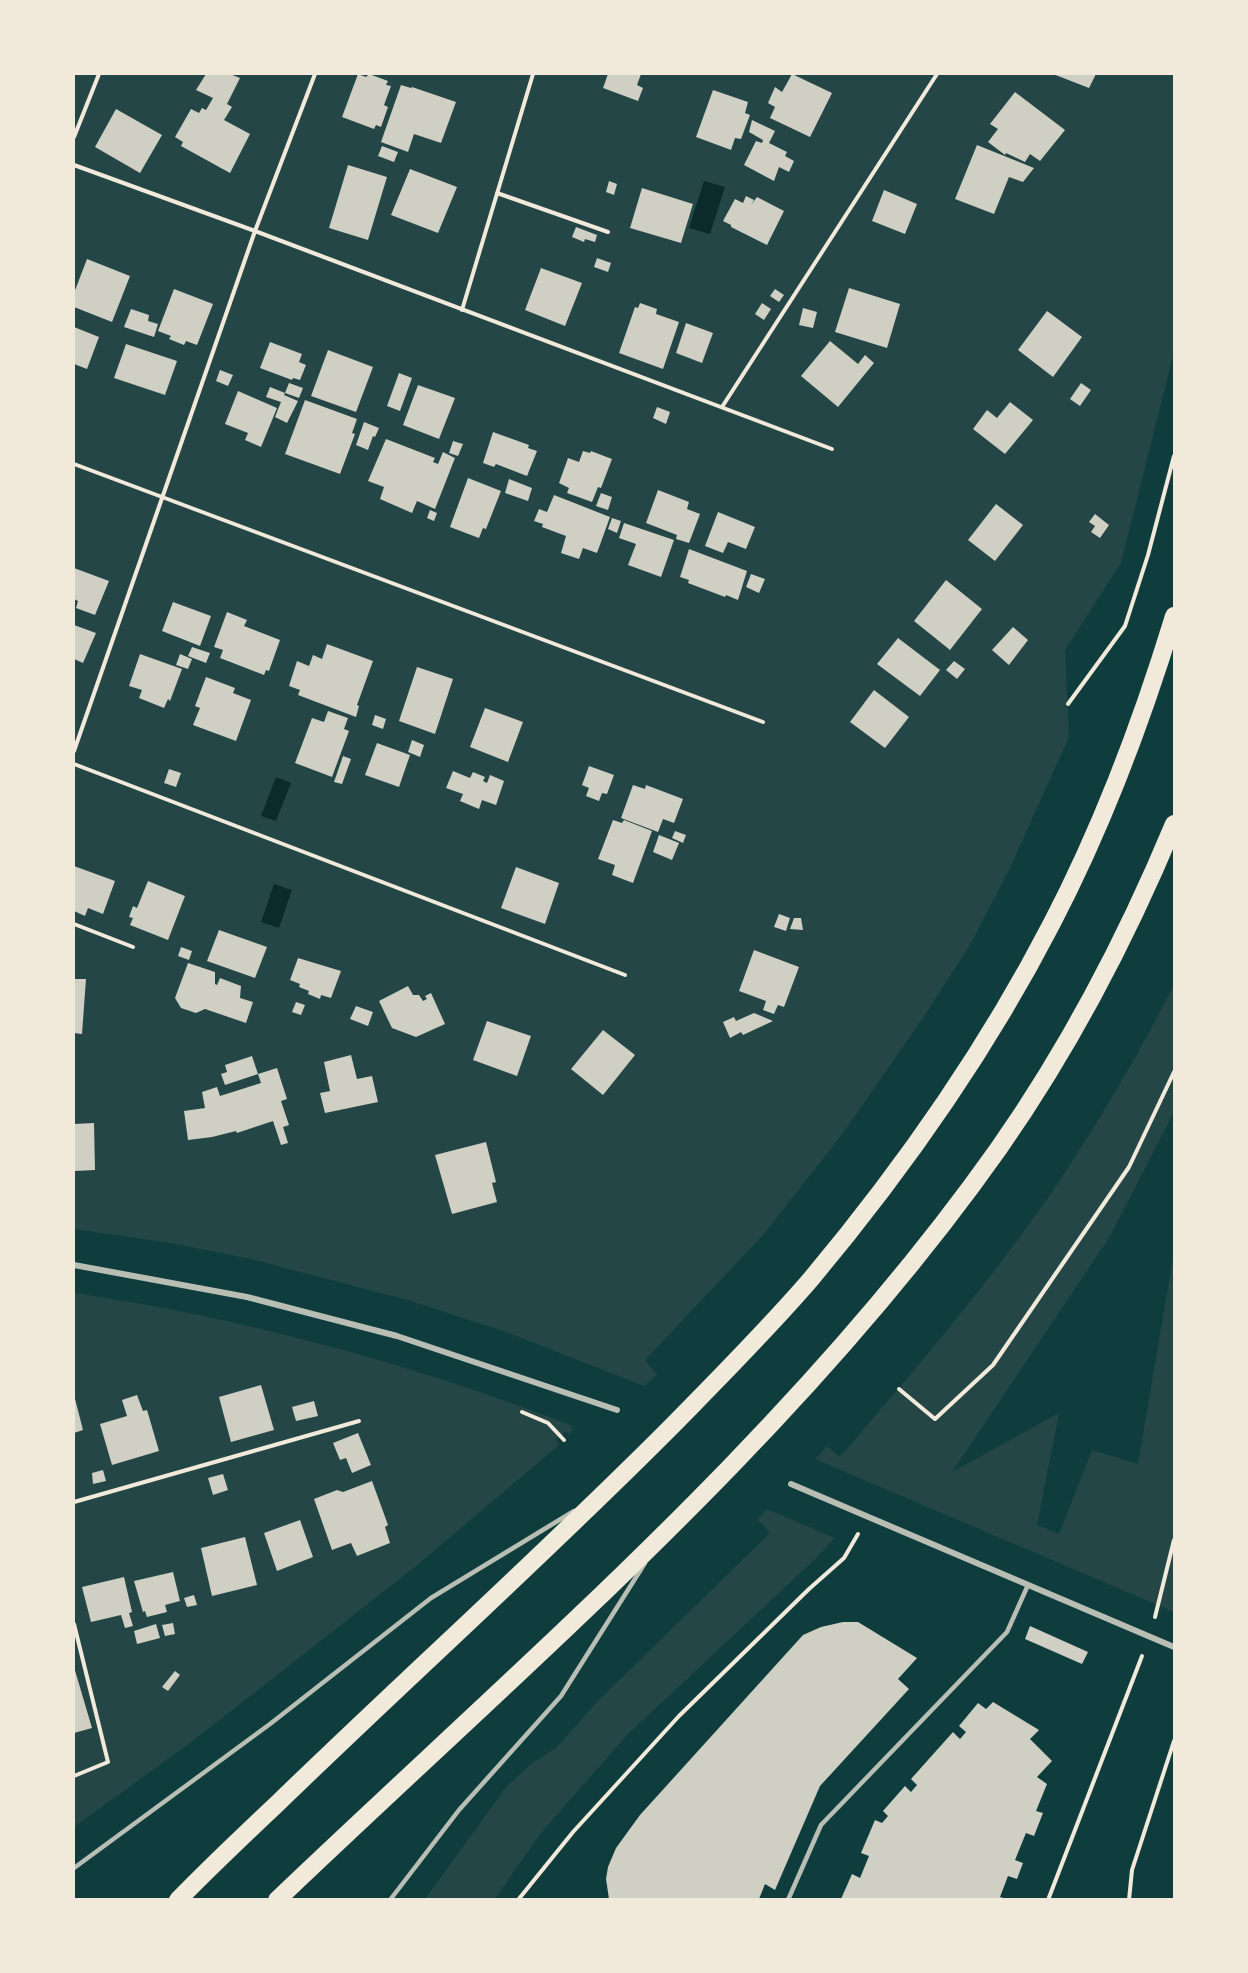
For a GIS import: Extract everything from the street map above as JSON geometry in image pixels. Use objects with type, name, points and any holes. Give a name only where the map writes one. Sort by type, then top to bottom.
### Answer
[{"type":"highway","points":[[178,1899],[609,1489],[719,1378],[808,1282],[874,1201],[978,1053],[1052,923],[1088,848],[1128,754],[1174,616]]},
{"type":"highway","points":[[277,1899],[660,1539],[767,1428],[866,1320],[999,1148],[1043,1081],[1103,976],[1156,869],[1174,824]]},
{"type":"street","points":[[74,1265],[247,1297],[397,1336],[617,1410]]},
{"type":"street","points":[[791,1484],[1174,1647]]},
{"type":"lane","points":[[74,1868],[270,1724],[431,1598],[609,1489]]},
{"type":"lane","points":[[390,1899],[459,1810],[561,1696],[660,1539]]},
{"type":"lane","points":[[788,1899],[821,1825],[1006,1632],[1028,1585]]},
{"type":"path","points":[[74,137],[99,74]]},
{"type":"path","points":[[74,751],[255,231],[315,74]]},
{"type":"path","points":[[462,310],[533,74]]},
{"type":"path","points":[[722,407],[938,74]]},
{"type":"path","points":[[74,165],[832,449]]},
{"type":"path","points":[[497,193],[608,232]]},
{"type":"path","points":[[1068,704],[1125,626],[1148,555],[1174,456]]},
{"type":"path","points":[[74,464],[763,722]]},
{"type":"path","points":[[74,764],[626,975]]},
{"type":"path","points":[[74,924],[134,947]]},
{"type":"path","points":[[899,1389],[935,1419],[993,1365],[1129,1167],[1174,1072]]},
{"type":"path","points":[[522,1412],[548,1423],[564,1440]]},
{"type":"path","points":[[74,1502],[359,1421]]},
{"type":"path","points":[[518,1899],[573,1832],[679,1716],[809,1589],[844,1558],[868,1517]]},
{"type":"path","points":[[1048,1899],[1151,1637],[1174,1540]]},
{"type":"path","points":[[74,1624],[108,1762],[74,1776]]},
{"type":"path","points":[[1129,1899],[1132,1870],[1174,1741]]},
{"type":"shaded area","points":[[74,74],[1174,74],[1174,352],[1121,563],[1065,650],[1069,737],[1009,870],[971,943],[925,1015],[843,1133],[764,1234],[645,1360],[657,1375],[644,1386],[506,1332],[411,1301],[251,1259],[171,1243],[74,1229]]},
{"type":"shaded area","points":[[704,181],[725,187],[710,234],[689,228]]},
{"type":"shaded area","points":[[276,777],[291,783],[276,821],[261,816]]},
{"type":"shaded area","points":[[274,884],[292,890],[279,928],[261,922]]},
{"type":"shaded area","points":[[1174,985],[1174,1112],[1109,1238],[952,1472],[1059,1413],[1037,1525],[1059,1534],[1092,1450],[1138,1464],[1174,1252],[1174,1612],[815,1459],[827,1446],[840,1457],[979,1291],[1056,1186],[1088,1137],[1133,1062]]},
{"type":"shaded area","points":[[74,1293],[201,1316],[327,1346],[390,1363],[573,1426],[570,1436],[566,1431],[556,1440],[559,1445],[415,1567],[194,1740],[74,1827]]},
{"type":"shaded area","points":[[767,1509],[835,1538],[628,1734],[540,1834],[495,1899],[425,1899],[507,1786],[531,1764],[557,1747],[597,1702],[770,1533],[757,1519]]},
{"type":"building","points":[[206,74],[230,74],[240,78],[227,104],[232,107],[224,120],[250,134],[230,173],[181,146],[183,142],[175,137],[191,109],[199,113],[202,108],[206,110],[213,98],[196,90]]},
{"type":"building","points":[[358,74],[366,77],[369,74],[388,81],[386,85],[391,86],[384,105],[388,107],[381,127],[376,125],[374,129],[342,117]]},
{"type":"building","points":[[608,74],[641,74],[637,85],[643,88],[638,101],[603,88]]},
{"type":"building","points":[[792,74],[832,93],[810,137],[770,118],[775,107],[768,103],[775,87],[782,92]]},
{"type":"building","points":[[1053,74],[1096,74],[1089,88]]},
{"type":"building","points":[[401,85],[456,102],[441,143],[414,134],[408,152],[381,142]]},
{"type":"building","points":[[713,90],[748,102],[745,113],[750,115],[741,139],[735,138],[731,150],[696,137]]},
{"type":"building","points":[[1015,92],[1065,130],[1040,161],[1030,154],[1025,162],[1006,153],[1005,155],[988,142],[998,129],[990,124]]},
{"type":"building","points":[[116,109],[162,135],[140,173],[95,147]]},
{"type":"building","points":[[752,120],[775,131],[769,143],[787,152],[785,156],[794,161],[789,172],[779,167],[774,181],[744,165],[756,141],[762,143],[763,140],[749,132]]},
{"type":"building","points":[[977,145],[1034,168],[1023,182],[1009,177],[994,214],[955,199]]},
{"type":"building","points":[[382,146],[398,152],[394,162],[378,156]]},
{"type":"building","points":[[348,165],[387,177],[368,240],[329,228]]},
{"type":"building","points":[[410,169],[457,187],[438,233],[391,215]]},
{"type":"building","points":[[609,181],[617,184],[614,195],[606,192]]},
{"type":"building","points":[[642,188],[693,204],[681,243],[630,228]]},
{"type":"building","points":[[884,190],[917,204],[905,234],[872,221]]},
{"type":"building","points":[[746,196],[754,200],[751,205],[757,197],[784,211],[767,245],[723,221],[735,199],[743,203]]},
{"type":"building","points":[[576,227],[597,235],[595,242],[585,239],[584,242],[572,237]]},
{"type":"building","points":[[597,258],[611,263],[608,272],[594,267]]},
{"type":"building","points":[[87,259],[130,276],[112,322],[74,307],[74,293]]},
{"type":"building","points":[[541,268],[582,283],[565,326],[525,310]]},
{"type":"building","points":[[849,288],[900,304],[887,348],[835,332]]},
{"type":"building","points":[[174,289],[213,304],[197,345],[186,341],[184,345],[169,339],[171,336],[158,331]]},
{"type":"building","points":[[775,289],[784,295],[779,302],[770,296]]},
{"type":"building","points":[[640,303],[657,309],[656,314],[679,322],[663,369],[619,353],[635,307],[638,308]]},
{"type":"building","points":[[762,303],[771,309],[764,320],[755,314]]},
{"type":"building","points":[[803,308],[817,312],[813,328],[799,325]]},
{"type":"building","points":[[131,309],[149,315],[148,321],[158,324],[154,337],[124,327]]},
{"type":"building","points":[[1047,311],[1082,337],[1053,377],[1018,350]]},
{"type":"building","points":[[686,323],[713,333],[702,363],[676,353]]},
{"type":"building","points":[[74,327],[99,337],[87,369],[74,364]]},
{"type":"building","points":[[830,341],[858,364],[865,355],[874,363],[838,407],[801,376]]},
{"type":"building","points":[[270,342],[302,354],[299,362],[306,365],[300,380],[293,378],[292,380],[260,368]]},
{"type":"building","points":[[126,344],[177,361],[165,395],[114,378]]},
{"type":"building","points":[[328,350],[373,367],[356,412],[311,396]]},
{"type":"building","points":[[220,370],[233,375],[228,386],[216,381]]},
{"type":"building","points":[[399,373],[412,378],[400,411],[387,406]]},
{"type":"building","points":[[289,383],[303,388],[299,398],[285,393]]},
{"type":"building","points":[[1081,383],[1091,390],[1080,406],[1070,399]]},
{"type":"building","points":[[418,385],[455,398],[439,439],[403,425]]},
{"type":"building","points":[[270,387],[298,401],[287,423],[275,417],[281,402],[266,397]]},
{"type":"building","points":[[238,391],[277,408],[261,447],[245,440],[248,433],[225,424]]},
{"type":"building","points":[[305,400],[357,419],[352,433],[355,434],[340,474],[285,454]]},
{"type":"building","points":[[1010,402],[1033,420],[1005,454],[973,429],[987,410],[997,418]]},
{"type":"building","points":[[657,407],[670,412],[666,424],[653,418]]},
{"type":"building","points":[[364,422],[379,428],[368,450],[356,445]]},
{"type":"building","points":[[493,432],[529,445],[528,448],[537,451],[527,476],[496,464],[494,467],[483,463]]},
{"type":"building","points":[[386,439],[435,458],[433,462],[438,464],[443,452],[455,458],[435,509],[417,501],[412,513],[380,499],[384,487],[368,481]]},
{"type":"building","points":[[453,441],[463,444],[458,456],[449,453]]},
{"type":"building","points":[[583,451],[590,453],[591,451],[612,459],[601,488],[598,487],[592,502],[567,493],[569,488],[559,483],[568,458],[579,462]]},
{"type":"building","points":[[468,478],[501,491],[486,529],[483,528],[479,538],[450,527]]},
{"type":"building","points":[[509,479],[532,488],[528,501],[505,493]]},
{"type":"building","points":[[658,490],[689,502],[687,509],[700,514],[689,543],[676,539],[677,535],[646,523]]},
{"type":"building","points":[[601,493],[612,497],[608,510],[596,506]]},
{"type":"building","points":[[554,495],[610,517],[597,553],[583,548],[579,559],[561,553],[566,536],[542,527],[543,524],[534,521],[539,509],[547,512]]},
{"type":"building","points":[[996,504],[1023,525],[995,561],[968,540]]},
{"type":"building","points":[[430,510],[437,513],[434,521],[427,518]]},
{"type":"building","points":[[718,512],[755,527],[746,549],[728,542],[723,553],[705,546]]},
{"type":"building","points":[[1095,514],[1109,525],[1100,538],[1091,532],[1095,526],[1089,522]]},
{"type":"building","points":[[612,518],[621,521],[617,533],[608,529]]},
{"type":"building","points":[[624,523],[674,540],[661,577],[628,565],[636,544],[619,538]]},
{"type":"building","points":[[689,549],[747,571],[738,600],[688,583],[689,580],[680,577]]},
{"type":"building","points":[[74,568],[109,581],[95,615],[76,608],[78,601],[74,599]]},
{"type":"building","points":[[751,574],[765,579],[759,593],[746,587]]},
{"type":"building","points":[[946,580],[982,609],[950,650],[914,621]]},
{"type":"building","points":[[173,602],[211,616],[200,646],[162,631]]},
{"type":"building","points":[[227,612],[247,620],[244,626],[280,640],[269,671],[266,670],[264,675],[220,658],[223,650],[214,647]]},
{"type":"building","points":[[74,625],[96,633],[83,663],[74,659]]},
{"type":"building","points":[[1013,627],[1028,640],[1009,665],[992,650]]},
{"type":"building","points":[[898,638],[940,670],[920,696],[877,664]]},
{"type":"building","points":[[327,644],[373,661],[357,705],[359,706],[356,717],[298,695],[300,690],[289,686],[297,661],[309,666],[313,655],[322,659]]},
{"type":"building","points":[[192,647],[210,653],[206,663],[188,656]]},
{"type":"building","points":[[140,654],[182,669],[170,701],[168,699],[164,708],[139,698],[142,690],[129,686]]},
{"type":"building","points":[[180,654],[192,659],[188,669],[176,665]]},
{"type":"building","points":[[954,661],[965,669],[957,679],[946,670]]},
{"type":"building","points":[[417,667],[453,679],[435,734],[399,721]]},
{"type":"building","points":[[206,677],[235,688],[233,693],[251,700],[236,741],[193,725],[200,708],[195,706]]},
{"type":"building","points":[[874,690],[909,717],[885,748],[850,722]]},
{"type":"building","points":[[485,708],[523,722],[508,762],[470,747]]},
{"type":"building","points":[[328,711],[348,718],[344,729],[349,731],[332,777],[295,763],[312,718],[324,722]]},
{"type":"building","points":[[375,715],[386,719],[383,729],[372,725]]},
{"type":"building","points":[[412,740],[424,745],[420,757],[408,752]]},
{"type":"building","points":[[377,743],[410,755],[399,787],[365,775]]},
{"type":"building","points":[[343,756],[351,759],[342,784],[334,782]]},
{"type":"building","points":[[589,766],[614,775],[607,794],[602,793],[599,801],[586,796],[589,788],[582,785]]},
{"type":"building","points":[[169,769],[181,773],[176,787],[164,783]]},
{"type":"building","points":[[453,771],[470,778],[473,772],[485,777],[483,781],[487,783],[490,775],[504,781],[496,805],[482,800],[479,809],[460,801],[463,794],[446,788]]},
{"type":"building","points":[[633,785],[645,789],[646,785],[683,799],[674,823],[663,819],[658,832],[621,818]]},
{"type":"building","points":[[613,820],[622,823],[624,820],[652,831],[633,883],[612,875],[615,865],[598,859]]},
{"type":"building","points":[[675,831],[686,835],[683,843],[672,838]]},
{"type":"building","points":[[659,835],[679,843],[672,860],[653,852]]},
{"type":"building","points":[[74,866],[115,881],[103,914],[88,908],[85,916],[74,911]]},
{"type":"building","points":[[516,867],[559,883],[545,924],[501,908]]},
{"type":"building","points":[[148,881],[185,896],[168,940],[130,925],[133,918],[129,917],[133,906],[137,908]]},
{"type":"building","points":[[779,914],[790,918],[786,931],[774,927]]},
{"type":"building","points":[[794,918],[801,918],[803,930],[790,929]]},
{"type":"building","points":[[219,930],[267,947],[255,978],[207,961]]},
{"type":"building","points":[[181,947],[192,951],[189,960],[178,956]]},
{"type":"building","points":[[754,950],[799,967],[784,1007],[778,1005],[774,1014],[763,1010],[766,1001],[739,991]]},
{"type":"building","points":[[298,958],[341,971],[331,998],[321,995],[320,999],[308,994],[309,991],[299,987],[300,984],[290,980]]},
{"type":"building","points":[[188,963],[215,972],[215,984],[217,985],[220,978],[241,986],[240,998],[253,1002],[246,1023],[205,1009],[196,1013],[181,1008],[175,998]]},
{"type":"building","points":[[74,979],[86,979],[82,1034],[74,1033]]},
{"type":"building","points":[[408,986],[413,995],[419,995],[423,1001],[427,999],[425,996],[431,993],[445,1024],[416,1037],[392,1028],[379,1001]]},
{"type":"building","points":[[296,1002],[305,1005],[301,1015],[292,1012]]},
{"type":"building","points":[[356,1006],[373,1012],[368,1026],[350,1019]]},
{"type":"building","points":[[754,1013],[773,1021],[743,1035],[741,1032],[730,1038],[723,1022],[734,1017],[736,1021]]},
{"type":"building","points":[[487,1021],[531,1036],[517,1076],[473,1060]]},
{"type":"building","points":[[603,1030],[635,1055],[603,1095],[571,1069]]},
{"type":"building","points":[[351,1055],[357,1079],[372,1076],[378,1102],[325,1113],[320,1093],[330,1091],[324,1062]]},
{"type":"building","points":[[252,1056],[258,1074],[225,1085],[221,1074],[227,1072],[225,1065]]},
{"type":"building","points":[[277,1068],[287,1099],[281,1101],[289,1125],[283,1127],[288,1143],[281,1145],[273,1121],[237,1133],[236,1131],[188,1140],[184,1111],[205,1108],[202,1092],[217,1087],[220,1096],[261,1083],[258,1074]]},
{"type":"building","points":[[94,1123],[95,1170],[74,1171],[74,1124]]},
{"type":"building","points":[[486,1142],[496,1182],[492,1183],[497,1202],[452,1214],[435,1155]]},
{"type":"building","points":[[261,1385],[274,1430],[231,1442],[219,1397]]},
{"type":"building","points":[[74,1395],[83,1430],[74,1433]]},
{"type":"building","points":[[137,1395],[143,1411],[147,1410],[159,1451],[112,1465],[100,1424],[127,1416],[122,1400]]},
{"type":"building","points":[[314,1401],[318,1416],[296,1421],[292,1407]]},
{"type":"building","points":[[358,1433],[371,1465],[352,1473],[346,1458],[340,1460],[333,1443]]},
{"type":"building","points":[[103,1470],[106,1481],[93,1484],[92,1473]]},
{"type":"building","points":[[223,1474],[228,1490],[213,1495],[208,1478]]},
{"type":"building","points":[[372,1481],[388,1525],[385,1527],[390,1543],[357,1556],[351,1543],[332,1550],[314,1499],[337,1490],[343,1492]]},
{"type":"building","points":[[300,1520],[313,1557],[277,1571],[264,1533]]},
{"type":"building","points":[[245,1537],[257,1585],[212,1596],[201,1548]]},
{"type":"building","points":[[173,1572],[180,1601],[165,1605],[167,1612],[147,1617],[145,1611],[143,1612],[134,1581]]},
{"type":"building","points":[[124,1577],[133,1626],[125,1628],[121,1615],[91,1622],[82,1587]]},
{"type":"building","points":[[194,1595],[197,1605],[187,1607],[184,1598]]},
{"type":"building","points":[[843,1622],[858,1622],[917,1658],[898,1679],[909,1689],[820,1786],[775,1890],[765,1884],[759,1899],[609,1899],[606,1879],[608,1867],[616,1848],[640,1815],[803,1635],[821,1627]]},
{"type":"building","points":[[173,1623],[175,1634],[165,1636],[162,1625]]},
{"type":"building","points":[[156,1624],[160,1638],[137,1644],[134,1631]]},
{"type":"building","points":[[1030,1626],[1088,1652],[1082,1664],[1025,1639]]},
{"type":"building","points":[[74,1667],[92,1728],[74,1733]]},
{"type":"building","points":[[175,1671],[180,1675],[168,1691],[162,1687]]},
{"type":"building","points":[[993,1702],[1039,1730],[1030,1739],[1052,1761],[1037,1777],[1047,1784],[1036,1811],[1043,1813],[1034,1836],[1026,1833],[1015,1860],[1023,1863],[1017,1879],[1008,1876],[1000,1897],[1006,1899],[841,1899],[852,1874],[860,1878],[869,1856],[861,1853],[875,1820],[882,1823],[888,1816],[883,1811],[905,1786],[911,1792],[917,1785],[911,1779],[953,1732],[960,1739],[966,1732],[959,1726],[978,1703],[986,1709]]}]
